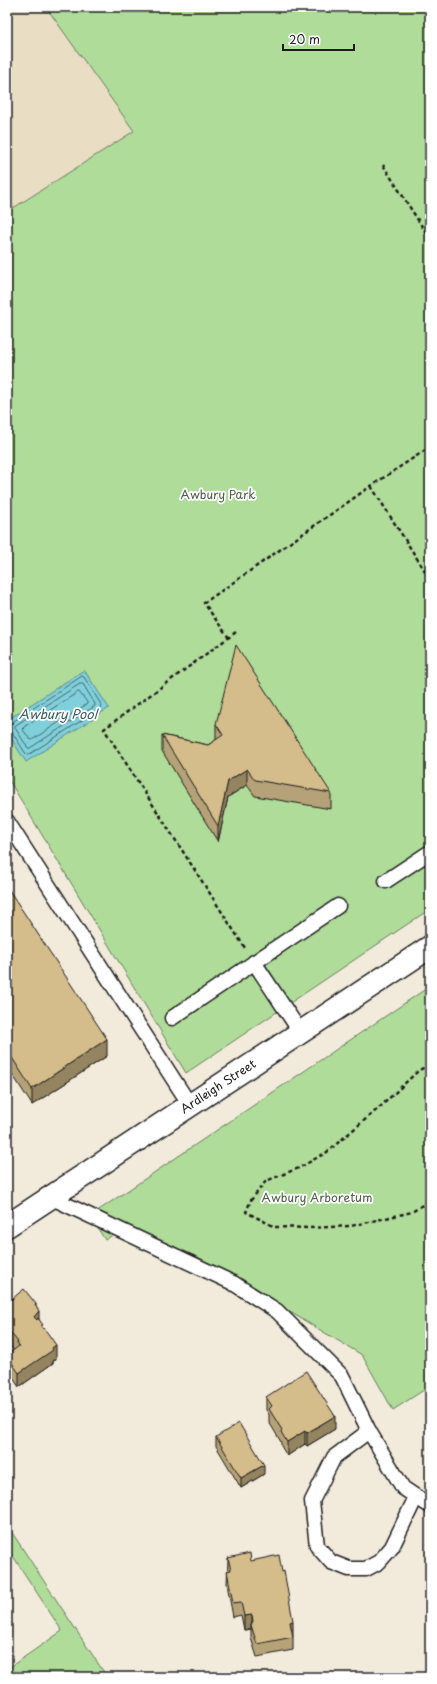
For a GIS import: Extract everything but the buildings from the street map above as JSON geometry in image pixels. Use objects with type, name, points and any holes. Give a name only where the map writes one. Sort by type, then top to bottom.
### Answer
[{"type":"street","name":"Ardleigh Street","points":[[7,1226],[430,947]]},
{"type":"lane","points":[[7,821],[190,1106]]},
{"type":"lane","points":[[386,881],[430,852]]},
{"type":"lane","points":[[172,1018],[338,906]]},
{"type":"lane","points":[[254,962],[300,1033]]},
{"type":"lane","points":[[50,1197],[233,1283],[277,1311],[342,1376],[369,1431],[404,1488],[430,1506]]},
{"type":"lane","points":[[369,1431],[334,1457],[312,1501],[317,1546],[331,1562],[349,1569],[366,1569],[379,1562],[392,1547],[416,1497]]},
{"type":"path","points":[[383,165],[430,239]]},
{"type":"path","points":[[229,638],[204,603],[371,486],[430,447]]},
{"type":"path","points":[[371,486],[430,579]]},
{"type":"path","points":[[236,632],[104,729],[254,962]]},
{"type":"path","points":[[430,1065],[418,1070],[380,1107],[327,1152],[299,1168],[266,1181],[251,1200],[246,1212],[275,1227],[309,1228],[351,1226],[412,1212],[430,1200]]},
{"type":"shaded area","points":[[7,7],[46,7],[134,131],[7,212]]},
{"type":"green space","name":"Awbury Park","points":[[46,7],[430,7],[430,909],[186,1073],[7,777],[7,212],[134,131]]},
{"type":"green space","name":"Awbury Arboretum","points":[[430,986],[430,1386],[393,1410],[362,1355],[198,1257],[119,1231],[105,1240],[90,1216]]},
{"type":"green space","points":[[7,1525],[107,1677],[7,1677],[7,1669],[62,1631],[7,1547]]},
{"type":"water","name":"Awbury Pool","points":[[84,670],[109,708],[26,762],[7,732],[7,720]]}]
